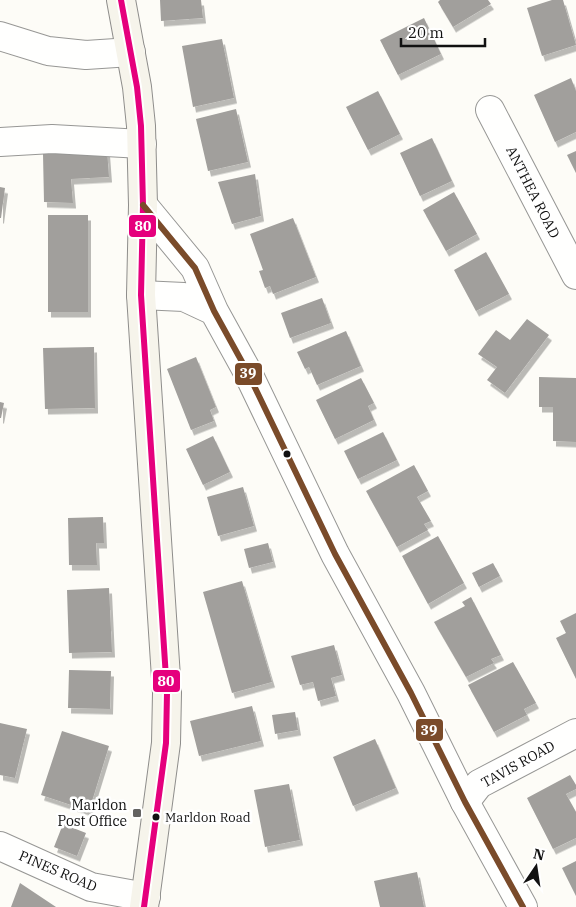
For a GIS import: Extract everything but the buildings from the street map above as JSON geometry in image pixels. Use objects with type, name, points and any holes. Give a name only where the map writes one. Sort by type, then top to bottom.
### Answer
[{"type":"main road","points":[[122,0],[142,126],[141,295],[167,692],[166,743],[145,902]]},
{"type":"street","points":[[0,36],[48,51],[86,55],[131,52]]},
{"type":"street","name":"ANTHEA ROAD","points":[[490,110],[576,274]]},
{"type":"street","points":[[0,142],[52,139],[142,144]]},
{"type":"street","points":[[143,205],[195,268],[214,311],[250,378],[335,554],[411,694],[465,802],[523,907]]},
{"type":"street","points":[[141,295],[184,297],[214,311]]},
{"type":"street","name":"TAVIS ROAD","points":[[465,802],[479,784],[576,733]]},
{"type":"street","name":"PINES ROAD","points":[[0,846],[91,887],[145,902]]},
{"type":"transit line","name":"80","points":[[121,0],[137,87],[141,126],[143,205],[141,295],[167,693],[166,743],[144,907]]},
{"type":"transit line","name":"39","points":[[143,205],[195,268],[214,311],[246,369],[335,554],[411,693],[465,802],[523,907]]},
{"type":"place","name":"Marldon Post Office","points":[[137,813]]},
{"type":"place","name":"Marldon Road","points":[[156,817]]}]
